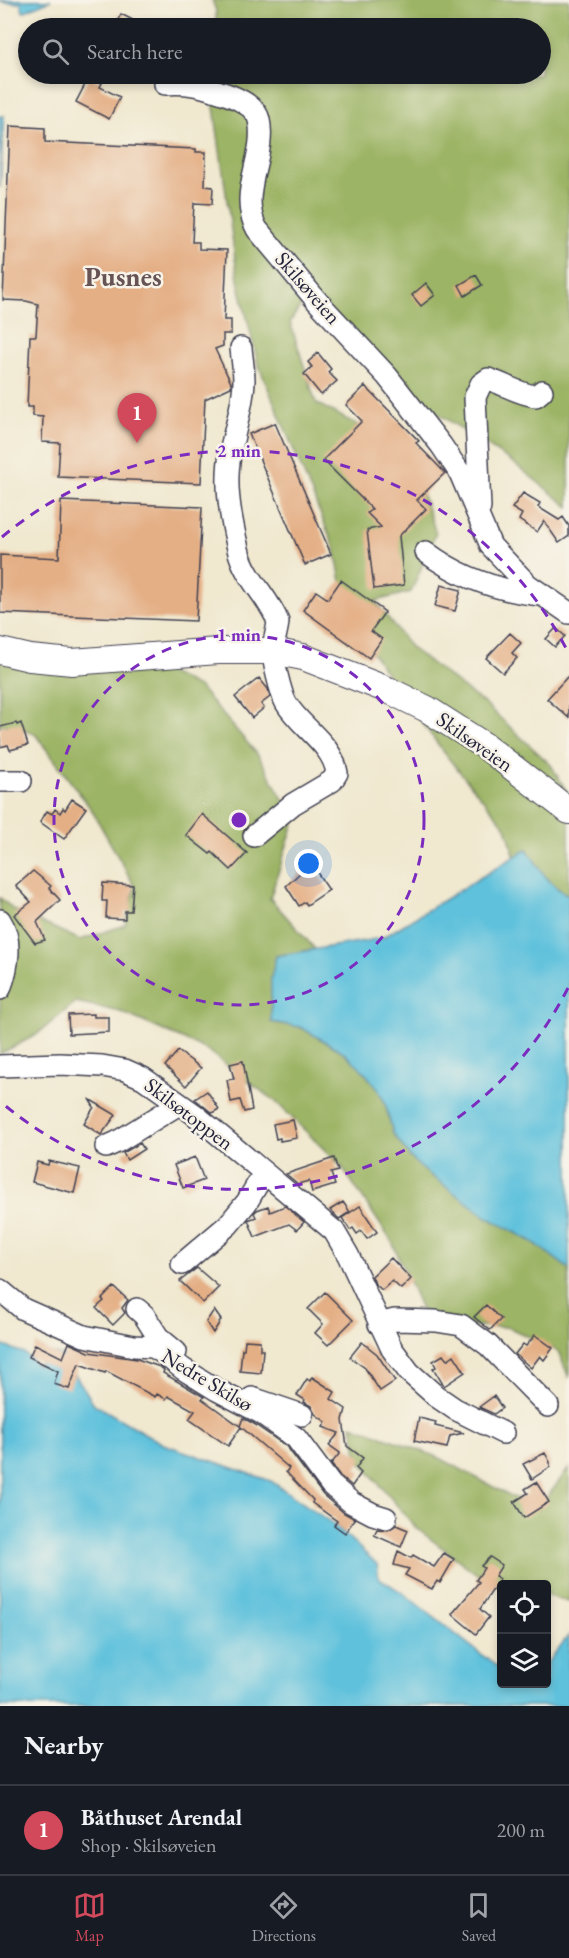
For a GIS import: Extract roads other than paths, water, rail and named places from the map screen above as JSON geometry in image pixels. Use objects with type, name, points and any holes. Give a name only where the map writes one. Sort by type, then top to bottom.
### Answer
[{"type":"main road","name":"Skilsøveien","points":[[0,651],[30,658],[72,662],[218,651],[272,651],[303,657],[388,690],[427,709],[485,746],[569,811]]},
{"type":"street","name":"Skilsøveien","points":[[193,84],[237,98],[255,112],[259,120],[259,141],[250,200],[252,220],[317,301],[387,376],[441,445],[460,473],[491,546],[528,585],[569,613]]},
{"type":"street","points":[[241,348],[244,380],[228,477],[238,550],[244,566],[278,622],[272,651],[280,688],[287,703],[328,752],[336,765],[337,773],[332,781],[293,804],[254,836]]},
{"type":"street","name":"Skilsøveien","points":[[481,524],[475,397],[478,388],[488,379],[506,384],[524,395],[536,396],[542,392]]},
{"type":"street","name":"Skilsøveien","points":[[426,552],[456,571],[502,590],[541,595]]},
{"type":"street","points":[[0,781],[21,781]]},
{"type":"street","points":[[0,920],[6,932],[8,960],[0,989]]},
{"type":"street","name":"Skilsøtoppen","points":[[0,1066],[60,1064],[102,1066],[125,1070],[143,1078],[179,1104],[334,1231],[348,1254],[392,1349],[409,1372],[436,1396],[502,1433]]},
{"type":"street","points":[[106,1147],[179,1104]]},
{"type":"street","points":[[182,1264],[228,1225],[247,1202],[264,1173]]},
{"type":"street","name":"Nedre Skilsø","points":[[0,1290],[23,1309],[84,1336],[134,1346],[153,1347],[189,1369],[217,1390],[261,1413],[296,1438],[331,1485],[352,1503],[386,1518]]},
{"type":"street","points":[[137,1309],[144,1315],[158,1337],[189,1369],[248,1397],[302,1415]]},
{"type":"street","points":[[379,1324],[395,1320],[436,1321],[461,1325],[488,1345],[548,1406]]},
{"type":"water","points":[[0,0],[51,0],[23,12],[21,3],[0,2]]},
{"type":"water","points":[[0,116],[4,116],[0,188]]},
{"type":"water","points":[[527,849],[550,882],[569,895],[569,1269],[533,1242],[487,1217],[421,1168],[393,1133],[385,1103],[378,1089],[360,1067],[342,1051],[300,1027],[271,1022],[271,978],[276,956],[382,938]]},
{"type":"water","points":[[0,1345],[24,1353],[38,1366],[46,1352],[63,1356],[94,1404],[163,1444],[271,1481],[336,1526],[377,1564],[379,1578],[403,1593],[497,1667],[497,1688],[551,1688],[551,1658],[569,1635],[569,1706],[0,1706]]},
{"type":"place","name":"Båthuset Arendal","points":[[137,443]]},
{"type":"district","name":"Pusnes","points":[[123,277]]}]
